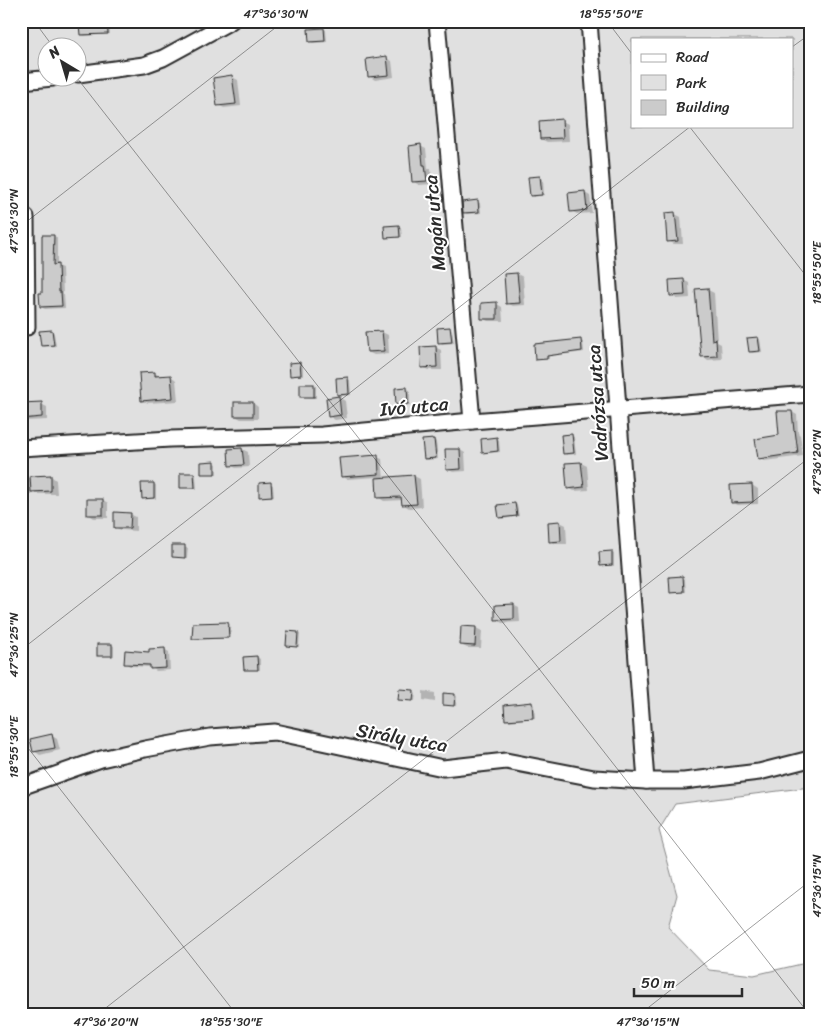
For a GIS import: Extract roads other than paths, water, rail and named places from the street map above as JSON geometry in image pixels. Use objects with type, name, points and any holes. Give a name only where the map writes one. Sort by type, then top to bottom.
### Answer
[{"type":"street","points":[[88,73],[144,65],[163,58],[231,21]]},
{"type":"street","name":"Magán utca","points":[[437,21],[472,421]]},
{"type":"street","name":"Vadrózsa utca","points":[[589,21],[646,781]]},
{"type":"street","points":[[21,81],[38,79]]},
{"type":"street","points":[[21,216],[26,217],[27,327]]},
{"type":"street","name":"Ivó utca","points":[[21,448],[170,439],[322,435],[810,394]]},
{"type":"street","name":"Sirály utca","points":[[21,787],[101,759],[145,749],[210,737],[275,732],[443,768],[506,761],[594,778],[646,781],[684,781],[759,772],[810,759]]}]
